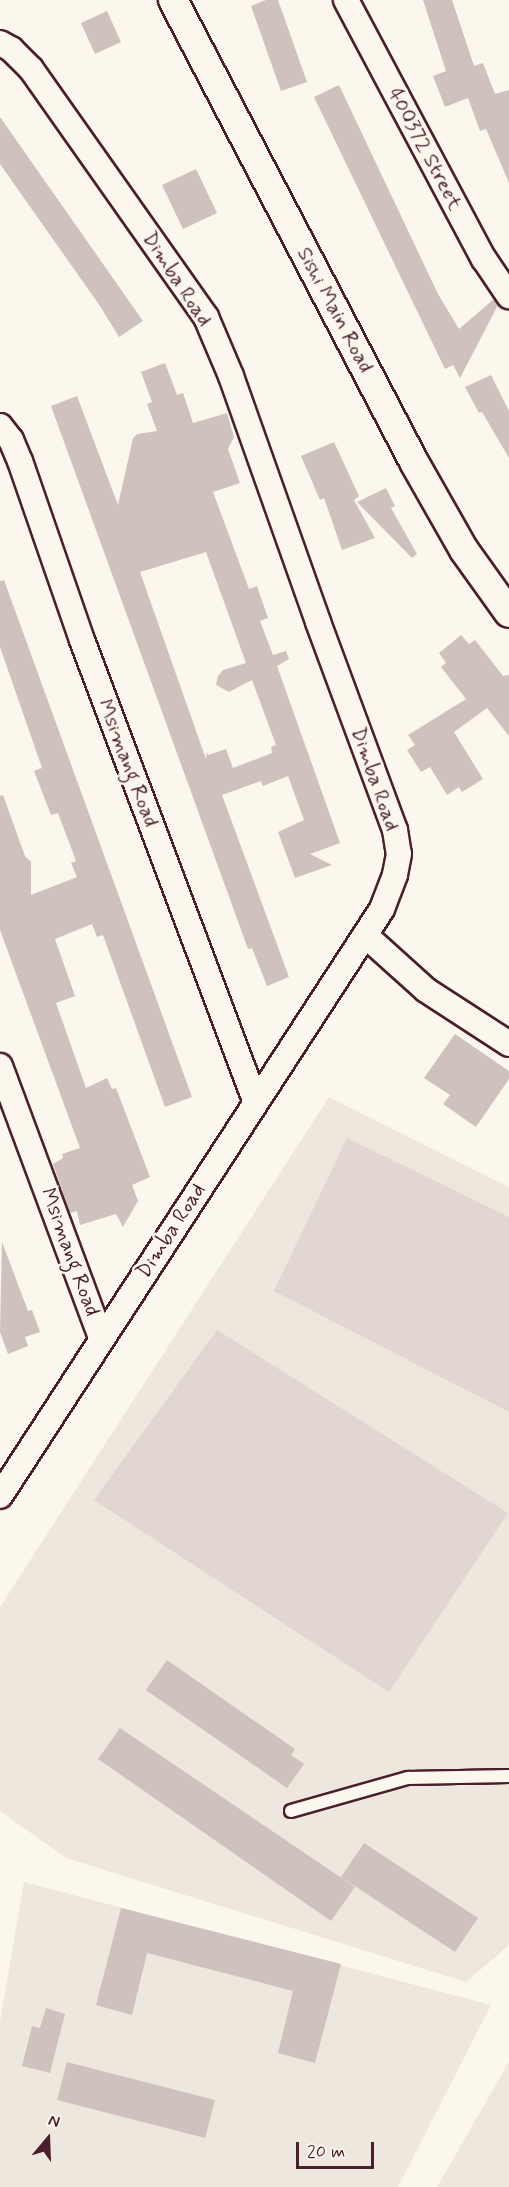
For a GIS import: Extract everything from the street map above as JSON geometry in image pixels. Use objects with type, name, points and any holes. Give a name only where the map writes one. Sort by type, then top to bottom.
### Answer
[{"type":"street","name":"Sishi Main Road","points":[[173,0],[414,462],[464,550],[509,613]]},
{"type":"street","name":"400372 Street","points":[[346,0],[484,259],[509,296]]},
{"type":"street","name":"Dimba Road","points":[[0,43],[10,49],[31,69],[206,317],[231,376],[395,830],[399,854],[395,876],[382,909],[0,1496]]},
{"type":"street","name":"Msimang Road","points":[[0,426],[20,461],[82,640],[255,1101]]},
{"type":"street","points":[[364,935],[426,990],[509,1044]]},
{"type":"street","name":"Msimang Road","points":[[0,1066],[101,1338]]},
{"type":"lane","points":[[291,1811],[408,1778],[509,1776]]},
{"type":"shaded area","points":[[329,1097],[509,1187],[509,1945],[466,1982],[66,1858],[0,1811],[0,1607]]},
{"type":"shaded area","points":[[347,1138],[509,1217],[509,1412],[274,1291]]},
{"type":"shaded area","points":[[217,1330],[508,1513],[389,1692],[94,1500]]},
{"type":"shaded area","points":[[24,1882],[491,2005],[398,2187],[0,2187],[0,2022]]},
{"type":"shaded area","points":[[509,2062],[509,2187],[437,2187]]},
{"type":"building","points":[[266,0],[278,0],[307,82],[281,91],[251,6]]},
{"type":"building","points":[[423,0],[452,0],[474,66],[483,63],[495,94],[509,90],[509,183],[486,129],[480,131],[468,98],[445,107],[433,76],[446,71]]},
{"type":"building","points":[[107,11],[121,42],[95,54],[81,23]]},
{"type":"building","points":[[339,85],[438,294],[459,329],[494,299],[498,305],[460,378],[453,365],[445,369],[314,97]]},
{"type":"building","points":[[0,117],[143,321],[119,337],[100,306],[0,164]]},
{"type":"building","points":[[196,169],[217,213],[183,229],[162,185]]},
{"type":"building","points":[[165,363],[177,395],[183,393],[193,423],[227,413],[234,437],[228,449],[240,483],[213,492],[249,589],[257,586],[268,618],[260,621],[273,655],[286,651],[289,659],[277,666],[340,843],[310,854],[332,865],[295,878],[278,832],[304,820],[288,776],[263,786],[261,781],[222,795],[289,977],[267,986],[252,948],[248,949],[51,406],[77,396],[118,505],[133,438],[137,434],[157,431],[147,404],[152,402],[141,372]],"holes":[[[206,552],[246,663],[223,670],[218,676],[216,685],[229,692],[252,680],[276,745],[271,747],[272,753],[233,768],[226,749],[208,755],[207,752],[206,759],[140,572]]]},
{"type":"building","points":[[491,375],[509,411],[509,458],[465,387]]},
{"type":"building","points":[[334,442],[359,496],[354,500],[375,538],[342,550],[324,498],[320,500],[301,456]]},
{"type":"building","points":[[386,488],[395,506],[391,508],[417,554],[412,558],[357,502]]},
{"type":"building","points":[[4,580],[192,1097],[165,1107],[103,935],[97,937],[92,924],[55,939],[75,996],[56,1003],[86,1088],[107,1078],[112,1089],[116,1088],[150,1177],[132,1185],[138,1201],[123,1227],[116,1214],[80,1225],[77,1211],[70,1213],[53,1164],[63,1158],[62,1154],[80,1148],[0,930],[0,796],[3,795],[25,856],[31,862],[31,895],[77,877],[71,863],[76,861],[58,813],[51,815],[34,771],[42,768],[0,647],[0,581]]},
{"type":"building","points":[[461,635],[469,644],[475,640],[503,676],[509,675],[509,736],[487,708],[454,732],[483,779],[462,792],[459,787],[447,795],[430,767],[421,772],[407,750],[415,745],[408,735],[466,699],[441,667],[446,663],[439,653]]},
{"type":"building","points":[[455,1034],[509,1071],[509,1079],[476,1127],[443,1104],[450,1095],[424,1078]]},
{"type":"building","points":[[2,1242],[28,1311],[32,1310],[40,1332],[25,1337],[28,1346],[8,1354],[0,1332]]},
{"type":"building","points":[[167,1660],[295,1749],[291,1755],[304,1764],[287,1788],[146,1690]]},
{"type":"building","points":[[120,1728],[355,1887],[331,1921],[98,1759]]},
{"type":"building","points":[[364,1843],[478,1918],[455,1952],[341,1877]]},
{"type":"building","points":[[121,1908],[341,1964],[315,2063],[278,2053],[293,1991],[147,1953],[132,2015],[96,2005]]},
{"type":"building","points":[[46,2008],[65,2014],[50,2073],[22,2066],[32,2026],[40,2028]]},
{"type":"building","points":[[67,2062],[215,2100],[205,2138],[57,2100]]}]
